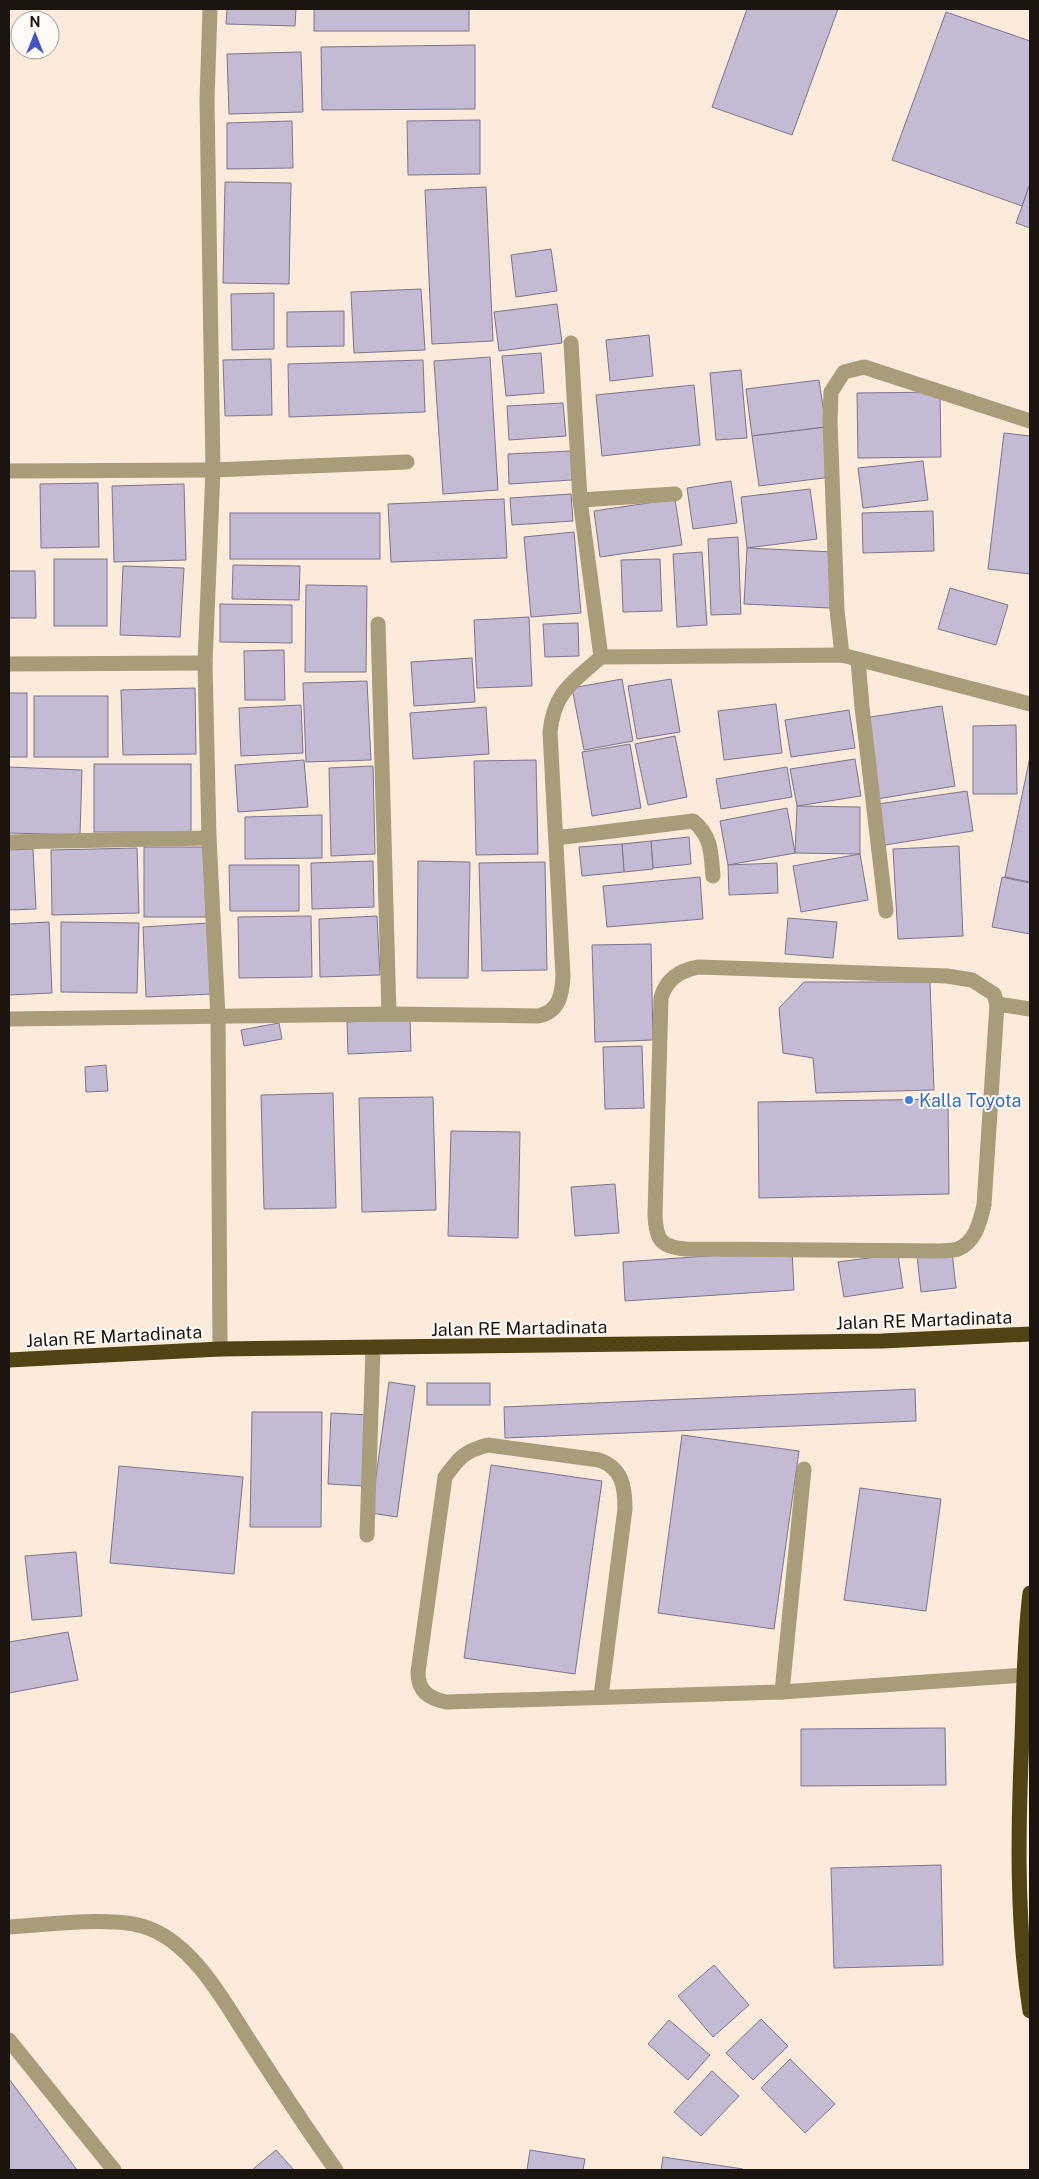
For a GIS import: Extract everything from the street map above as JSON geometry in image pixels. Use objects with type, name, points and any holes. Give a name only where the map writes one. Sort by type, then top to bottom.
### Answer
[{"type":"highway","name":"Jalan RE Martadinata","points":[[9,1360],[220,1349],[882,1341],[1030,1334]]},
{"type":"highway","points":[[1030,1593],[1026,1626],[1019,1809],[1024,1968],[1030,2011]]},
{"type":"street","points":[[210,9],[207,100],[212,470],[205,663],[209,838],[218,1017],[220,1349]]},
{"type":"street","points":[[571,343],[580,500],[601,657]]},
{"type":"street","points":[[842,655],[836,610],[834,490],[830,420],[831,392],[844,372],[864,367],[1030,421]]},
{"type":"street","points":[[9,471],[212,470],[407,462]]},
{"type":"street","points":[[580,500],[675,494]]},
{"type":"street","points":[[378,624],[389,1014]]},
{"type":"street","points":[[9,1019],[389,1014],[538,1016],[547,1014],[556,1006],[562,995],[563,976],[550,732],[551,719],[558,698],[601,657],[842,655],[1030,704]]},
{"type":"street","points":[[858,660],[886,911]]},
{"type":"street","points":[[9,664],[205,663]]},
{"type":"street","points":[[556,838],[693,821],[702,828],[709,841],[713,876]]},
{"type":"street","points":[[9,842],[209,838]]},
{"type":"street","points":[[699,967],[947,976],[972,980],[986,987],[994,994],[997,1004],[984,1205],[979,1226],[972,1238],[958,1249],[686,1249],[672,1248],[662,1242],[657,1235],[655,1215],[661,998],[664,989],[679,973],[699,967]]},
{"type":"street","points":[[997,1004],[1030,1009]]},
{"type":"street","points":[[367,1535],[372,1348]]},
{"type":"street","points":[[601,1696],[625,1509],[625,1494],[621,1477],[611,1464],[599,1460],[488,1445],[471,1449],[459,1457],[444,1477],[418,1672],[420,1687],[426,1694],[446,1702],[782,1692],[1024,1675]]},
{"type":"street","points":[[782,1692],[804,1469]]},
{"type":"street","points":[[9,1927],[109,1922],[146,1927],[167,1936],[186,1952],[211,1983],[336,2170]]},
{"type":"street","points":[[9,2040],[114,2170]]},
{"type":"building","points":[[227,9],[296,9],[295,26],[226,24]]},
{"type":"building","points":[[314,9],[469,9],[469,31],[314,31]]},
{"type":"building","points":[[747,9],[838,9],[792,135],[712,107]]},
{"type":"building","points":[[946,12],[1030,41],[1030,184],[1022,206],[892,160]]},
{"type":"building","points":[[475,45],[475,109],[322,110],[321,47]]},
{"type":"building","points":[[301,52],[303,112],[229,114],[227,54]]},
{"type":"building","points":[[480,120],[480,174],[408,175],[407,121]]},
{"type":"building","points":[[292,121],[293,168],[227,169],[227,123]]},
{"type":"building","points":[[225,182],[291,183],[289,284],[223,283]]},
{"type":"building","points":[[1030,184],[1030,228],[1016,223]]},
{"type":"building","points":[[486,187],[493,341],[432,344],[425,190]]},
{"type":"building","points":[[551,249],[557,291],[516,297],[511,255]]},
{"type":"building","points":[[421,289],[425,350],[354,353],[351,292]]},
{"type":"building","points":[[274,293],[274,349],[232,350],[231,294]]},
{"type":"building","points":[[557,304],[562,343],[499,351],[494,312]]},
{"type":"building","points":[[344,311],[344,346],[287,347],[287,312]]},
{"type":"building","points":[[649,335],[653,376],[610,381],[606,340]]},
{"type":"building","points":[[541,353],[544,393],[506,396],[502,356]]},
{"type":"building","points":[[490,357],[498,490],[443,494],[434,361]]},
{"type":"building","points":[[271,359],[272,415],[225,416],[223,360]]},
{"type":"building","points":[[423,360],[425,412],[289,417],[288,364]]},
{"type":"building","points":[[741,370],[747,438],[716,440],[710,373]]},
{"type":"building","points":[[819,380],[826,427],[752,436],[746,389]]},
{"type":"building","points":[[694,385],[700,445],[602,456],[596,395]]},
{"type":"building","points":[[940,392],[941,457],[858,458],[857,393]]},
{"type":"building","points":[[563,403],[566,436],[509,440],[507,406]]},
{"type":"building","points":[[826,427],[832,477],[759,486],[752,436]]},
{"type":"building","points":[[1004,433],[1030,436],[1030,574],[988,569]]},
{"type":"building","points":[[571,451],[572,480],[509,484],[508,454]]},
{"type":"building","points":[[923,461],[928,500],[863,508],[858,468]]},
{"type":"building","points":[[731,481],[737,523],[693,529],[687,488]]},
{"type":"building","points":[[98,483],[99,547],[41,548],[40,484]]},
{"type":"building","points":[[184,484],[186,560],[114,562],[112,486]]},
{"type":"building","points":[[810,489],[817,539],[747,548],[741,497]]},
{"type":"building","points":[[571,494],[573,521],[512,525],[510,498]]},
{"type":"building","points":[[504,499],[507,558],[391,562],[388,504]]},
{"type":"building","points":[[675,499],[682,545],[600,557],[594,511]]},
{"type":"building","points":[[933,511],[934,551],[863,553],[862,513]]},
{"type":"building","points":[[230,513],[380,513],[380,559],[230,559]]},
{"type":"building","points":[[574,532],[581,613],[531,617],[524,537]]},
{"type":"building","points":[[738,537],[741,614],[711,615],[708,539]]},
{"type":"building","points":[[747,548],[833,552],[830,608],[744,604]]},
{"type":"building","points":[[702,552],[707,625],[677,627],[673,554]]},
{"type":"building","points":[[54,559],[107,559],[107,626],[54,626]]},
{"type":"building","points":[[660,559],[662,611],[623,612],[621,560]]},
{"type":"building","points":[[233,565],[300,566],[299,600],[232,599]]},
{"type":"building","points":[[123,566],[184,568],[180,637],[120,635]]},
{"type":"building","points":[[9,571],[35,571],[36,618],[9,618]]},
{"type":"building","points":[[306,585],[367,586],[366,672],[305,672]]},
{"type":"building","points":[[950,588],[1008,605],[996,645],[938,629]]},
{"type":"building","points":[[220,604],[292,605],[292,643],[220,642]]},
{"type":"building","points":[[529,617],[532,686],[477,688],[474,620]]},
{"type":"building","points":[[578,623],[579,656],[545,657],[543,624]]},
{"type":"building","points":[[284,650],[285,700],[245,700],[244,651]]},
{"type":"building","points":[[472,658],[475,702],[414,706],[411,662]]},
{"type":"building","points":[[622,679],[633,741],[584,750],[572,688]]},
{"type":"building","points":[[671,679],[680,732],[637,739],[628,686]]},
{"type":"building","points":[[367,681],[371,760],[306,762],[303,683]]},
{"type":"building","points":[[195,688],[196,754],[123,755],[121,690]]},
{"type":"building","points":[[9,693],[27,693],[27,757],[9,757]]},
{"type":"building","points":[[34,696],[108,696],[108,757],[34,757]]},
{"type":"building","points":[[776,704],[782,753],[724,760],[718,711]]},
{"type":"building","points":[[301,705],[303,753],[241,756],[239,708]]},
{"type":"building","points":[[942,706],[955,786],[877,799],[864,718]]},
{"type":"building","points":[[486,707],[489,754],[413,759],[410,713]]},
{"type":"building","points":[[849,710],[855,748],[791,757],[785,720]]},
{"type":"building","points":[[1016,725],[1017,794],[973,794],[973,726]]},
{"type":"building","points":[[675,736],[687,797],[648,805],[635,744]]},
{"type":"building","points":[[630,744],[641,808],[592,816],[582,752]]},
{"type":"building","points":[[1030,757],[1030,882],[1005,877]]},
{"type":"building","points":[[855,759],[861,796],[797,806],[790,769]]},
{"type":"building","points":[[304,760],[308,807],[238,812],[235,765]]},
{"type":"building","points":[[536,760],[538,854],[476,855],[474,761]]},
{"type":"building","points":[[94,764],[191,764],[191,832],[94,832]]},
{"type":"building","points":[[373,766],[375,854],[331,856],[329,768]]},
{"type":"building","points":[[9,767],[82,770],[80,835],[9,833]]},
{"type":"building","points":[[787,767],[792,797],[721,809],[716,779]]},
{"type":"building","points":[[967,791],[973,831],[885,845],[878,804]]},
{"type":"building","points":[[797,806],[860,807],[860,854],[795,853]]},
{"type":"building","points":[[787,808],[795,853],[728,865],[720,821]]},
{"type":"building","points":[[322,815],[322,858],[245,859],[245,817]]},
{"type":"building","points":[[689,837],[691,864],[653,868],[651,841]]},
{"type":"building","points":[[651,841],[653,869],[624,872],[622,844]]},
{"type":"building","points":[[622,844],[624,872],[582,876],[579,847]]},
{"type":"building","points":[[959,846],[963,936],[898,939],[893,849]]},
{"type":"building","points":[[144,847],[206,847],[206,917],[144,917]]},
{"type":"building","points":[[137,848],[139,913],[52,915],[51,850]]},
{"type":"building","points":[[33,849],[36,909],[9,910],[9,850]]},
{"type":"building","points":[[860,854],[868,900],[801,912],[793,866]]},
{"type":"building","points":[[373,861],[374,907],[312,909],[311,863]]},
{"type":"building","points":[[418,861],[470,862],[468,978],[417,978]]},
{"type":"building","points":[[545,862],[547,970],[482,971],[479,863]]},
{"type":"building","points":[[777,863],[778,893],[729,895],[728,865]]},
{"type":"building","points":[[229,865],[299,865],[299,911],[230,911]]},
{"type":"building","points":[[700,877],[703,919],[607,927],[603,886]]},
{"type":"building","points":[[1002,877],[1030,883],[1030,934],[992,927]]},
{"type":"building","points":[[311,916],[312,977],[239,978],[238,917]]},
{"type":"building","points":[[377,916],[380,975],[320,977],[319,919]]},
{"type":"building","points":[[788,918],[837,922],[833,958],[785,954]]},
{"type":"building","points":[[49,922],[52,993],[9,995],[9,924]]},
{"type":"building","points":[[61,922],[139,923],[137,993],[61,992]]},
{"type":"building","points":[[209,923],[212,994],[146,997],[143,927]]},
{"type":"building","points":[[651,944],[653,1040],[595,1042],[592,945]]},
{"type":"building","points":[[804,982],[930,982],[934,1090],[816,1093],[813,1058],[783,1053],[779,1008]]},
{"type":"building","points":[[410,1019],[411,1051],[348,1054],[347,1022]]},
{"type":"building","points":[[279,1023],[282,1039],[244,1046],[241,1030]]},
{"type":"building","points":[[642,1046],[644,1108],[605,1109],[603,1047]]},
{"type":"building","points":[[106,1065],[108,1091],[86,1092],[85,1067]]},
{"type":"building","points":[[333,1093],[336,1208],[264,1209],[261,1095]]},
{"type":"building","points":[[433,1097],[436,1210],[362,1212],[359,1098]]},
{"type":"building","points":[[948,1099],[949,1194],[759,1198],[758,1102]]},
{"type":"building","points":[[451,1131],[520,1132],[518,1238],[448,1236]]},
{"type":"building","points":[[615,1184],[619,1233],[575,1236],[571,1187]]},
{"type":"building","points":[[792,1250],[794,1290],[625,1301],[623,1262]]},
{"type":"building","points":[[952,1252],[956,1288],[921,1292],[917,1256]]},
{"type":"building","points":[[898,1254],[903,1288],[844,1297],[838,1262]]},
{"type":"building","points":[[389,1382],[415,1386],[397,1517],[371,1513]]},
{"type":"building","points":[[427,1383],[490,1383],[490,1405],[427,1405]]},
{"type":"building","points":[[915,1389],[916,1421],[505,1438],[504,1407]]},
{"type":"building","points":[[252,1412],[322,1412],[321,1527],[250,1527]]},
{"type":"building","points":[[331,1413],[369,1415],[365,1486],[328,1484]]},
{"type":"building","points":[[682,1435],[799,1451],[774,1629],[658,1613]]},
{"type":"building","points":[[491,1465],[602,1481],[575,1674],[464,1658]]},
{"type":"building","points":[[119,1466],[243,1477],[234,1574],[110,1563]]},
{"type":"building","points":[[860,1488],[941,1499],[926,1611],[844,1600]]},
{"type":"building","points":[[76,1552],[82,1616],[32,1620],[25,1556]]},
{"type":"building","points":[[68,1632],[78,1680],[9,1693],[9,1642]]},
{"type":"building","points":[[945,1728],[946,1785],[801,1786],[801,1729]]},
{"type":"building","points":[[941,1865],[943,1965],[834,1968],[831,1868]]},
{"type":"building","points":[[714,1965],[749,2005],[713,2037],[678,1996]]},
{"type":"building","points":[[761,2019],[788,2046],[753,2080],[726,2053]]},
{"type":"building","points":[[669,2020],[710,2055],[688,2080],[648,2044]]},
{"type":"building","points":[[790,2059],[835,2104],[805,2133],[761,2088]]},
{"type":"building","points":[[712,2071],[739,2096],[701,2136],[674,2112]]},
{"type":"building","points":[[9,2079],[77,2170],[9,2170]]},
{"type":"building","points":[[276,2150],[294,2170],[252,2170]]},
{"type":"building","points":[[530,2150],[585,2159],[583,2170],[527,2170]]},
{"type":"building","points":[[663,2157],[743,2169],[743,2170],[661,2170]]},
{"type":"place","name":"Kalla Toyota","points":[[909,1100]]}]
